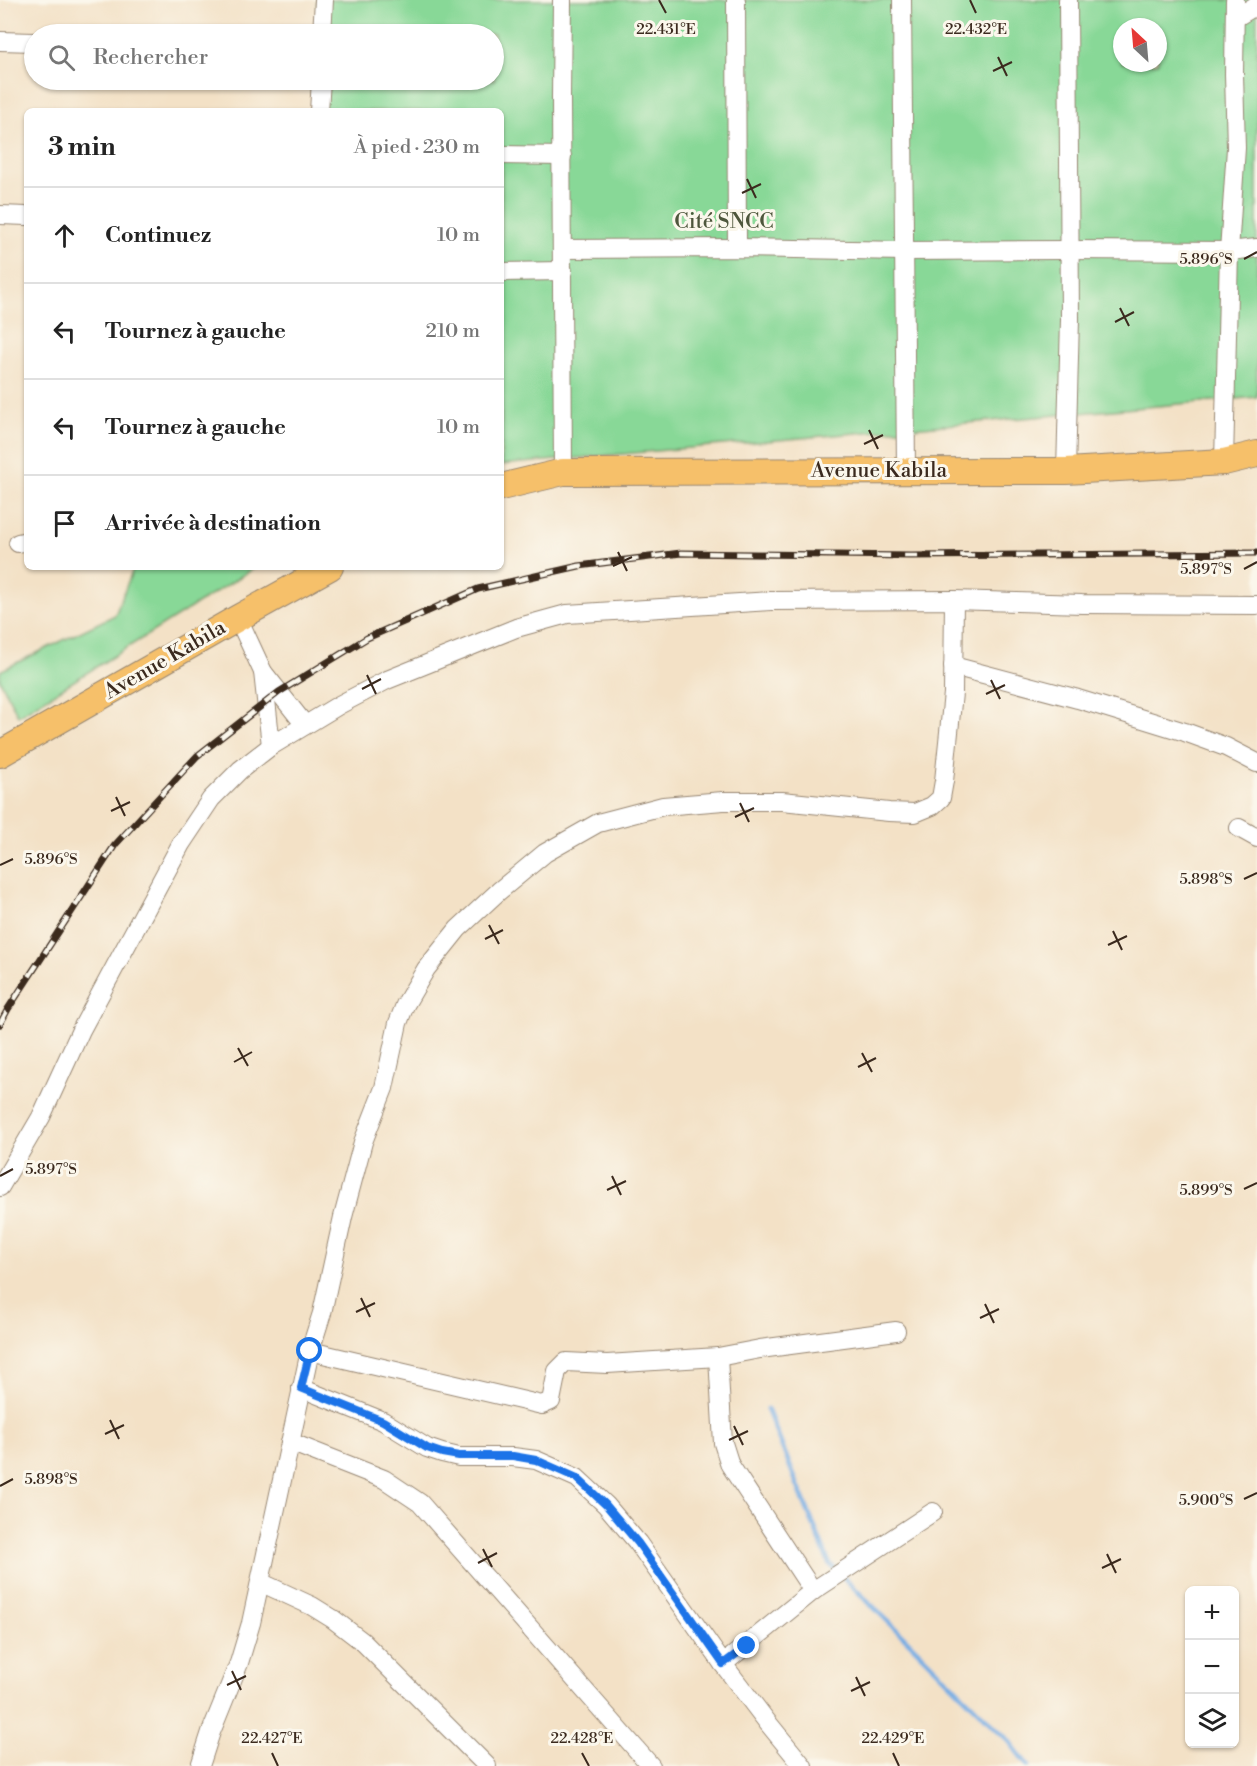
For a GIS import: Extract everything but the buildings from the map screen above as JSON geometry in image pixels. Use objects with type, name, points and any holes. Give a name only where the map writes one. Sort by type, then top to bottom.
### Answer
[{"type":"highway","name":"Avenue Kabila","points":[[504,486],[563,471],[1066,471],[1224,462],[1257,454]]},
{"type":"highway","name":"Avenue Kabila","points":[[0,754],[238,618],[304,574],[319,570]]},
{"type":"street","points":[[323,24],[324,0]]},
{"type":"street","points":[[562,0],[563,471]]},
{"type":"street","points":[[736,0],[737,248]]},
{"type":"street","points":[[902,0],[906,471]]},
{"type":"street","points":[[1066,471],[1070,320],[1068,0]]},
{"type":"street","points":[[1224,462],[1229,250],[1236,148],[1235,9],[1257,4]]},
{"type":"street","points":[[0,41],[24,42]]},
{"type":"street","points":[[320,108],[321,90]]},
{"type":"street","points":[[504,155],[562,156]]},
{"type":"street","points":[[0,215],[24,216]]},
{"type":"street","points":[[562,249],[737,248],[904,251],[1257,248]]},
{"type":"street","points":[[504,272],[563,271]]},
{"type":"street","points":[[0,1187],[41,1118],[81,1030],[181,844],[211,799],[240,770],[271,746],[387,680],[516,628],[567,614],[771,601],[954,600],[1082,604],[1257,605]]},
{"type":"street","points":[[200,1766],[239,1663],[251,1623],[301,1388],[322,1313],[343,1217],[363,1142],[384,1088],[398,1023],[405,1005],[426,969],[458,929],[499,891],[545,853],[598,823],[663,806],[723,801],[782,801],[889,813],[915,813],[932,806],[941,798],[944,781],[953,693],[954,600]]},
{"type":"street","points":[[238,618],[263,672],[305,725]]},
{"type":"street","points":[[953,666],[1078,699],[1185,732],[1226,747],[1257,763]]},
{"type":"street","points":[[263,672],[271,746]]},
{"type":"street","points":[[1239,828],[1257,838]]},
{"type":"street","points":[[310,1351],[542,1405],[551,1401],[557,1371],[566,1362],[607,1364],[718,1358],[760,1349],[896,1331]]},
{"type":"street","points":[[718,1358],[723,1443],[730,1465],[813,1591]]},
{"type":"street","points":[[301,1388],[383,1421],[427,1448],[442,1453],[459,1456],[513,1456],[536,1460],[577,1478],[606,1505],[638,1543],[723,1664],[804,1766]]},
{"type":"street","points":[[290,1442],[384,1479],[420,1503],[651,1766]]},
{"type":"street","points":[[723,1664],[813,1591],[933,1512]]},
{"type":"street","points":[[260,1582],[312,1606],[363,1642],[488,1766]]},
{"type":"green space","name":"Cité SNCC","points":[[317,0],[1257,0],[1257,397],[504,465],[504,108],[317,108],[318,90],[504,90],[504,24],[318,24]]},
{"type":"green space","points":[[133,570],[251,570],[18,716],[0,680],[0,671],[115,615]]},
{"type":"waterway","points":[[767,1409],[829,1563],[1009,1741],[1028,1766]]},
{"type":"railway","points":[[0,1024],[115,845],[197,756],[279,692],[367,638],[478,589],[579,566],[681,553],[911,556],[1257,553]]},
{"type":"route","points":[[310,1351],[301,1388],[383,1421],[427,1448],[459,1456],[513,1456],[536,1460],[577,1478],[606,1505],[638,1543],[723,1664],[747,1646]]}]
